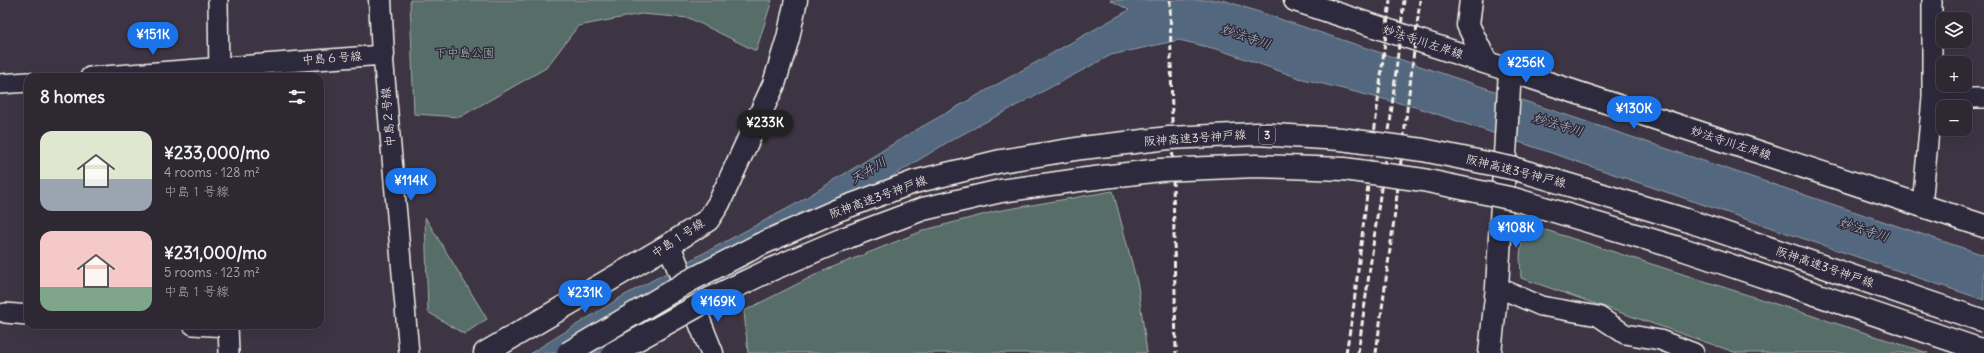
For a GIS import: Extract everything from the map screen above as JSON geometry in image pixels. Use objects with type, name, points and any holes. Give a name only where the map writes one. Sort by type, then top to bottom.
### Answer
[{"type":"main road","name":"中島２号線","points":[[380,0],[383,54]]},
{"type":"main road","name":"中島１号線","points":[[484,353],[671,250],[708,220],[719,203],[774,84],[788,38],[796,0]]},
{"type":"main road","name":"妙法寺川左岸線","points":[[1295,0],[1984,226]]},
{"type":"main road","points":[[1471,0],[1468,25],[1486,62]]},
{"type":"main road","points":[[1490,353],[1496,287],[1510,71]]},
{"type":"main road","name":"阪神高速3号神戸線","points":[[568,353],[689,281],[759,245],[838,210],[914,182],[1001,161],[1082,148],[1169,138],[1256,134],[1341,139],[1422,150],[1516,169],[1607,195],[1686,220],[1984,321]]},
{"type":"main road","points":[[613,353],[710,299],[770,270],[848,237],[923,209],[1000,191],[1079,180],[1160,170],[1256,166],[1344,169],[1423,180],[1514,198],[1685,250],[1984,351]]},
{"type":"main road","points":[[671,250],[712,353]]},
{"type":"street","points":[[218,0],[219,72]]},
{"type":"street","points":[[1922,206],[1932,98],[1932,0]]},
{"type":"street","name":"中島６号線","points":[[193,73],[219,72],[383,54]]},
{"type":"street","name":"中島２号線","points":[[383,54],[409,353]]},
{"type":"street","points":[[0,84],[24,82]]},
{"type":"street","points":[[1932,98],[1984,98]]},
{"type":"street","points":[[1496,287],[1541,306],[1598,316],[1625,334],[1660,346],[1694,353]]},
{"type":"street","points":[[5,313],[24,315]]},
{"type":"street","points":[[228,329],[229,353]]},
{"type":"green space","name":"下中島公園","points":[[410,0],[772,0],[756,51],[689,18],[641,14],[578,26],[546,68],[460,117],[414,114]]},
{"type":"green space","points":[[1113,191],[1138,286],[1147,353],[748,353],[744,311],[823,271],[925,230],[997,211]]},
{"type":"green space","points":[[425,217],[487,319],[464,334],[428,312]]},
{"type":"green space","points":[[1524,223],[1928,353],[1737,353],[1521,278],[1520,256]]},
{"type":"water","points":[[1110,0],[1223,0],[1984,255],[1984,300],[1419,108],[1299,78],[1220,50],[1179,40],[1111,55],[948,142],[605,353],[531,353],[623,296],[794,205],[909,134],[1129,10]]},
{"type":"railway","points":[[1170,0],[1176,353]]},
{"type":"railway","points":[[1346,353],[1353,312],[1390,0]]},
{"type":"railway","points":[[1358,353],[1390,124],[1404,0]]},
{"type":"railway","points":[[1376,353],[1394,220],[1420,0]]},
{"type":"water label","name":"妙法寺川","points":[[1246,36]]},
{"type":"water label","name":"妙法寺川","points":[[1558,124]]},
{"type":"water label","name":"天井川","points":[[868,170]]},
{"type":"water label","name":"妙法寺川","points":[[1864,229]]}]
